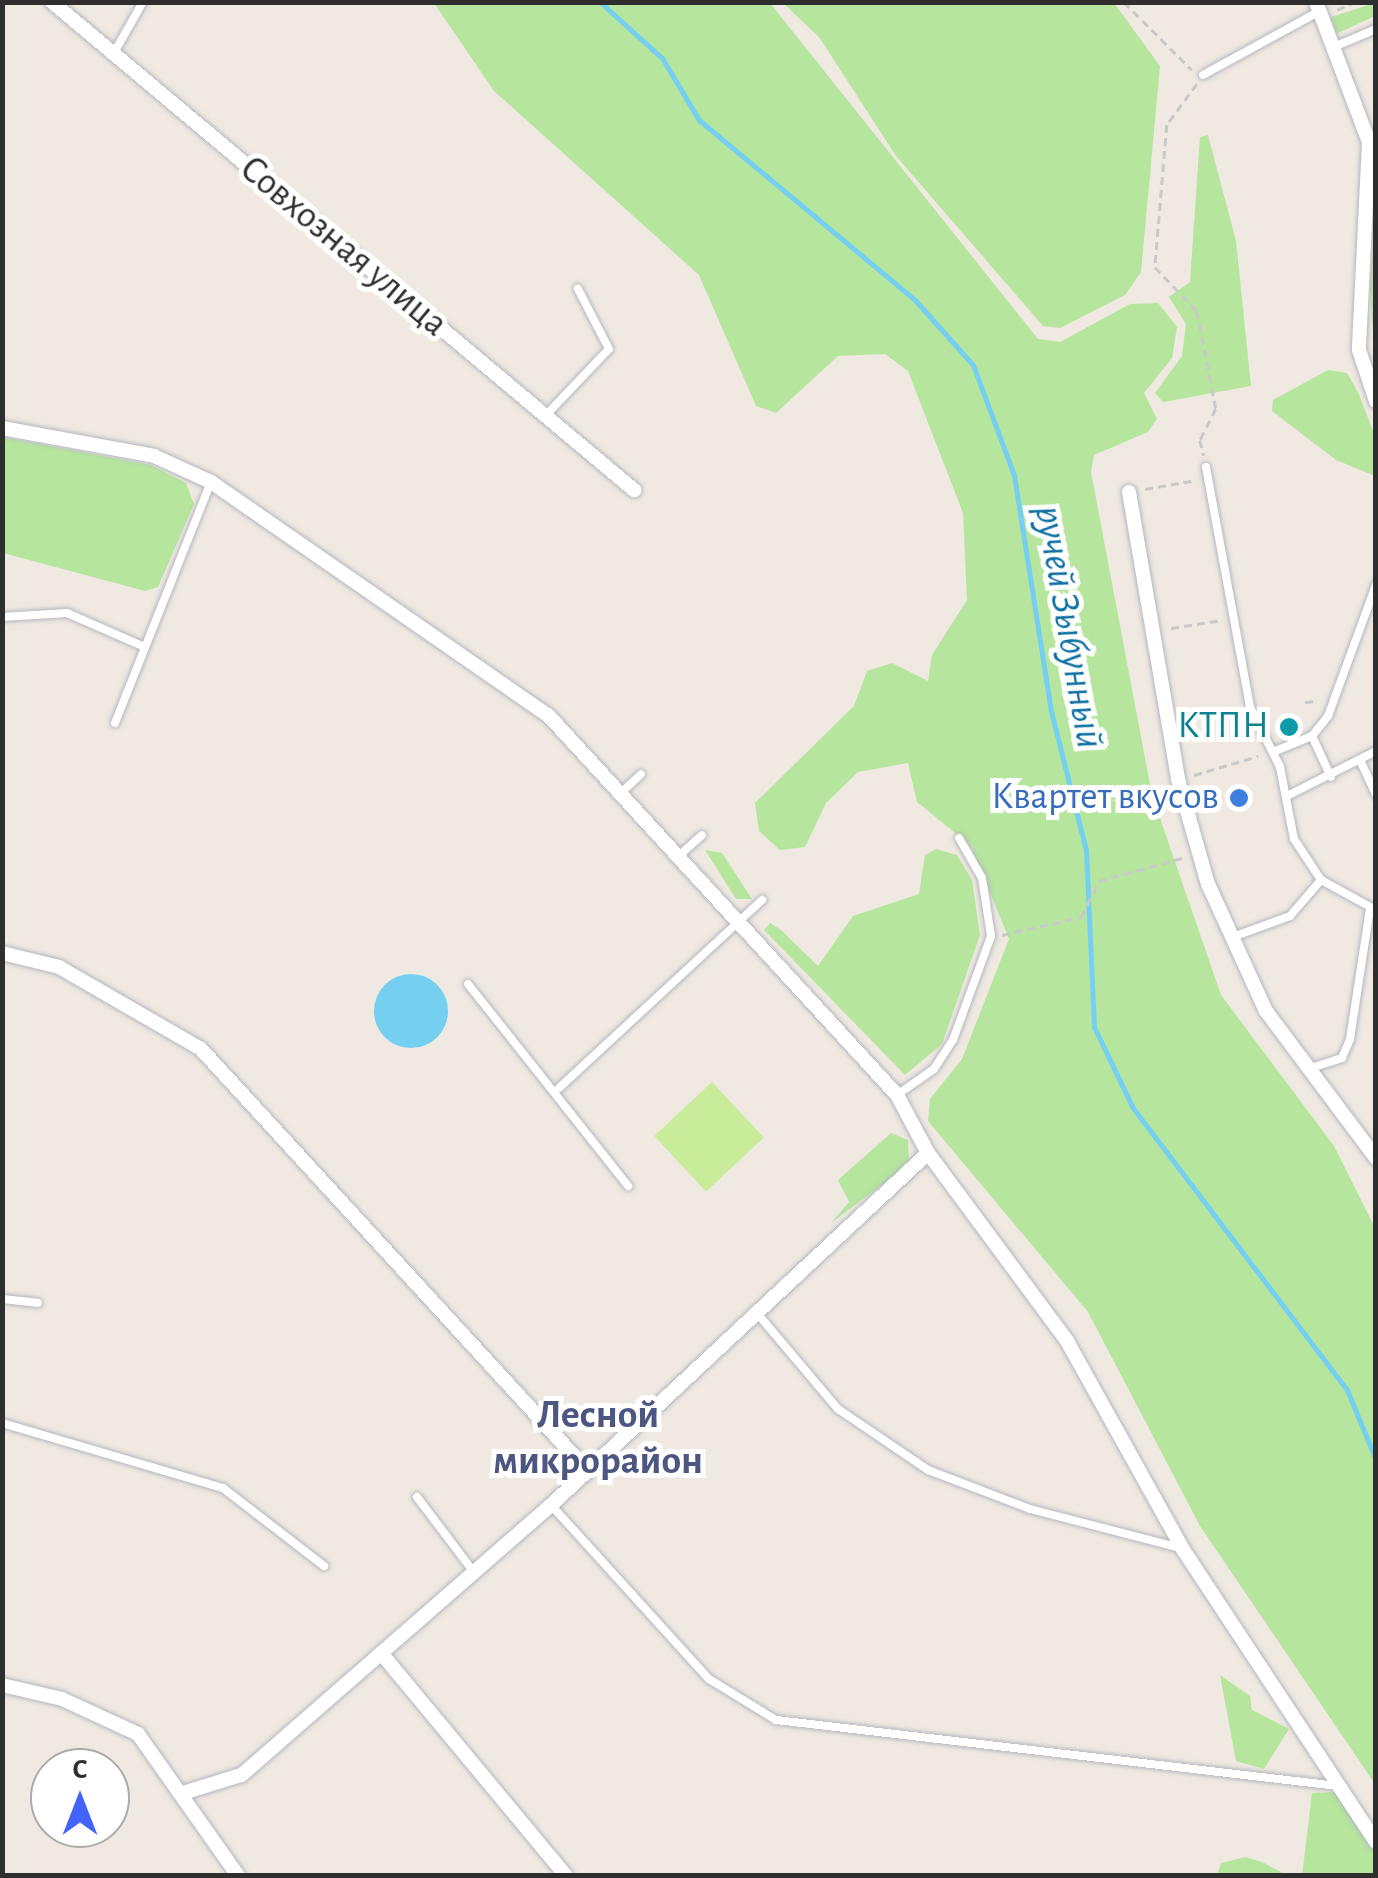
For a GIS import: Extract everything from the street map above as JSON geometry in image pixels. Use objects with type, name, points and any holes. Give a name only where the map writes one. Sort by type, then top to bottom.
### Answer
[{"type":"street","name":"Совхозная улица","points":[[52,2],[115,51],[338,249],[548,413],[634,490]]},
{"type":"street","points":[[1319,10],[1372,142],[1358,350],[1376,402]]},
{"type":"street","points":[[2,428],[154,456],[212,482],[548,715],[624,790],[737,922],[897,1095],[928,1152],[1067,1341],[1182,1548],[1344,1787],[1376,1842]]},
{"type":"street","points":[[1129,492],[1178,779],[1196,849],[1230,938],[1308,1068],[1372,1150]]},
{"type":"street","points":[[2,953],[59,967],[201,1049],[587,1470]]},
{"type":"street","points":[[186,1792],[228,1785],[550,1505],[753,1309],[928,1152]]},
{"type":"street","points":[[381,1653],[566,1876]]},
{"type":"street","points":[[2,1685],[62,1698],[138,1734],[186,1792],[229,1872]]},
{"type":"lane","points":[[115,51],[143,2]]},
{"type":"lane","points":[[1203,76],[1319,10]]},
{"type":"lane","points":[[1336,46],[1376,29]]},
{"type":"lane","points":[[548,413],[608,349],[578,289]]},
{"type":"lane","points":[[1207,472],[1250,708],[1273,752],[1294,839],[1321,880],[1373,909],[1350,1040],[1342,1058],[1308,1068]]},
{"type":"lane","points":[[115,723],[142,646],[212,482]]},
{"type":"lane","points":[[1273,752],[1312,736],[1328,716],[1376,585]]},
{"type":"lane","points":[[2,617],[67,613],[142,646]]},
{"type":"lane","points":[[1312,736],[1331,778]]},
{"type":"lane","points":[[1286,796],[1331,778],[1376,751]]},
{"type":"lane","points":[[1360,760],[1376,796]]},
{"type":"lane","points":[[624,790],[641,774]]},
{"type":"lane","points":[[680,854],[702,834]]},
{"type":"lane","points":[[897,1095],[934,1069],[953,1040],[990,936],[982,878],[959,838]]},
{"type":"lane","points":[[1230,938],[1290,916],[1321,880]]},
{"type":"lane","points":[[559,1088],[762,900]]},
{"type":"lane","points":[[468,984],[559,1088],[628,1186]]},
{"type":"lane","points":[[2,1299],[38,1304]]},
{"type":"lane","points":[[753,1309],[838,1410],[884,1446],[1030,1510],[1182,1548]]},
{"type":"lane","points":[[2,1422],[222,1488],[324,1566]]},
{"type":"lane","points":[[417,1497],[473,1571]]},
{"type":"lane","points":[[550,1505],[710,1679],[776,1720],[1344,1787]]},
{"type":"path","points":[[1124,2],[1203,76],[1167,126],[1154,267],[1198,311],[1216,409],[1200,440],[1207,472],[1129,492]]},
{"type":"path","points":[[1319,10],[1355,2]]},
{"type":"path","points":[[1152,630],[1234,618]]},
{"type":"path","points":[[1178,779],[1273,752]]},
{"type":"path","points":[[990,936],[1081,918],[1088,912],[1100,881],[1165,869],[1196,849]]},
{"type":"green space","points":[[434,3],[770,3],[1038,339],[1060,342],[1130,304],[1158,303],[1177,327],[1172,358],[1144,393],[1157,419],[1148,432],[1094,455],[1091,472],[1152,795],[1221,995],[1334,1146],[1375,1228],[1375,1784],[1200,1526],[1088,1312],[928,1121],[930,1099],[962,1059],[1009,939],[971,846],[917,802],[908,763],[858,772],[826,803],[805,847],[780,850],[759,831],[755,803],[854,706],[867,671],[892,663],[928,681],[932,655],[967,600],[963,513],[908,371],[885,354],[838,356],[776,413],[756,406],[699,275],[494,91]]},
{"type":"green space","points":[[783,3],[1114,3],[1160,66],[1141,272],[1125,295],[1060,328],[1043,326],[896,156],[819,37]]},
{"type":"green space","points":[[1375,3],[1375,16],[1336,34],[1331,17]]},
{"type":"green space","points":[[1208,135],[1236,241],[1251,386],[1163,402],[1155,393],[1182,356],[1186,324],[1169,297],[1190,282],[1200,137]]},
{"type":"green space","points":[[1375,215],[1375,364],[1370,290]]},
{"type":"green space","points":[[1328,370],[1347,373],[1358,392],[1375,436],[1375,476],[1336,460],[1272,411],[1273,400]]},
{"type":"green space","points":[[3,437],[151,465],[186,483],[194,504],[158,587],[145,591],[3,553]]},
{"type":"green space","points":[[936,849],[957,855],[972,880],[980,935],[942,1044],[905,1075],[764,930],[770,923],[781,930],[818,966],[853,916],[919,894],[925,855]]},
{"type":"green space","points":[[705,850],[722,853],[752,899],[736,899]]},
{"type":"green space","points":[[712,1082],[764,1138],[706,1191],[654,1136]]},
{"type":"green space","points":[[891,1133],[908,1140],[909,1165],[831,1223],[849,1202],[838,1180]]},
{"type":"green space","points":[[1220,1675],[1250,1696],[1252,1710],[1289,1729],[1264,1769],[1236,1761]]},
{"type":"green space","points":[[1338,1792],[1375,1851],[1375,1875],[1302,1876],[1312,1793]]},
{"type":"green space","points":[[1245,1857],[1287,1875],[1217,1875],[1221,1863]]},
{"type":"water","points":[[411,974],[437,985],[448,1011],[437,1037],[411,1048],[385,1037],[374,1011],[385,985]]},
{"type":"waterway","name":"ручей Зыбунный","points":[[600,2],[662,58],[699,120],[915,300],[973,365],[1014,475],[1051,711],[1086,850],[1094,1027],[1133,1108],[1347,1390],[1376,1460]]},
{"type":"place","name":"КТПН","points":[[1289,727]]},
{"type":"place","name":"Квартет вкусов","points":[[1239,798]]},
{"type":"district","name":"Лесной микрорайон","points":[[598,1438]]}]
